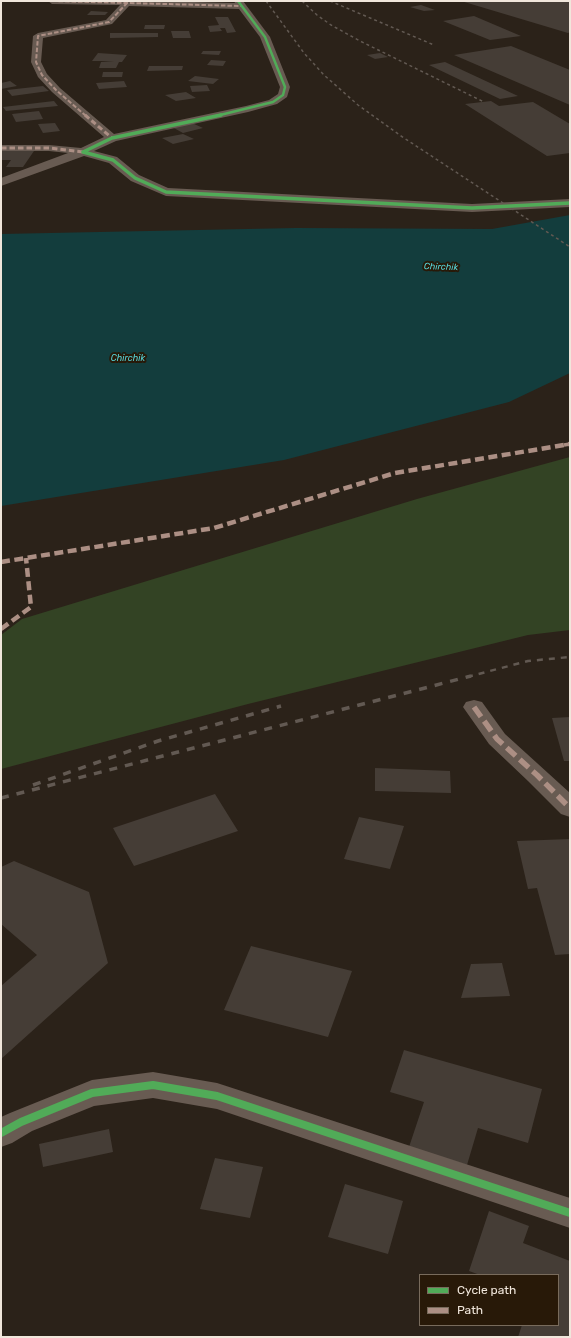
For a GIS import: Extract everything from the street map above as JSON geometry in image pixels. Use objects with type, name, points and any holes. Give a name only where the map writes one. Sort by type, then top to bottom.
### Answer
[{"type":"street","points":[[2,182],[83,152],[112,138],[248,109],[273,102],[283,95],[285,87],[265,37],[240,3],[127,3],[52,1]]},
{"type":"street","points":[[112,138],[56,90],[42,75],[36,62],[38,36],[109,22],[127,3]]},
{"type":"street","points":[[1,148],[49,148],[83,152],[112,160],[135,178],[166,192],[472,208],[570,203]]},
{"type":"street","points":[[474,707],[497,739],[538,775],[570,808]]},
{"type":"street","points":[[1,1133],[21,1122],[92,1093],[153,1085],[217,1096],[570,1213]]},
{"type":"green space","points":[[570,457],[570,630],[528,635],[248,704],[1,769],[1,635],[22,619],[417,499]]},
{"type":"water","name":"Chirchik","points":[[570,215],[570,373],[509,402],[284,460],[1,506],[1,234],[296,228],[492,229]]},
{"type":"building","points":[[461,1],[570,1],[570,32],[568,33]]},
{"type":"building","points":[[421,5],[435,10],[424,11],[410,7]]},
{"type":"building","points":[[91,11],[108,12],[105,15],[87,15]]},
{"type":"building","points":[[474,16],[521,36],[490,40],[443,21]]},
{"type":"building","points":[[215,17],[228,17],[236,32],[227,33],[225,28],[220,28],[222,31],[210,32],[208,26],[219,25]]},
{"type":"building","points":[[145,25],[165,25],[164,29],[144,29]]},
{"type":"building","points":[[171,31],[189,31],[191,38],[173,38]]},
{"type":"building","points":[[110,33],[158,33],[158,37],[110,38]]},
{"type":"building","points":[[511,46],[570,70],[570,105],[454,55]]},
{"type":"building","points":[[203,51],[221,51],[219,55],[201,54]]},
{"type":"building","points":[[98,53],[127,55],[122,62],[119,62],[116,68],[99,68],[101,62],[114,61],[92,61]]},
{"type":"building","points":[[380,53],[388,57],[375,59],[367,55]]},
{"type":"building","points":[[211,60],[226,61],[223,66],[207,65]]},
{"type":"building","points":[[445,62],[518,96],[500,99],[429,65]]},
{"type":"building","points":[[149,66],[183,66],[182,70],[147,71]]},
{"type":"building","points":[[103,72],[123,72],[122,77],[102,77]]},
{"type":"building","points":[[195,76],[219,79],[213,84],[188,81]]},
{"type":"building","points":[[10,81],[17,86],[1,89],[1,83]]},
{"type":"building","points":[[124,81],[127,87],[99,89],[96,83]]},
{"type":"building","points":[[207,85],[210,91],[192,92],[190,86]]},
{"type":"building","points":[[43,86],[49,91],[12,96],[7,90]]},
{"type":"building","points":[[186,92],[196,98],[176,101],[165,95]]},
{"type":"building","points":[[54,101],[58,106],[6,111],[3,107]]},
{"type":"building","points":[[491,101],[499,106],[533,102],[570,124],[570,153],[547,156],[465,104]]},
{"type":"building","points":[[39,111],[43,119],[16,122],[12,114]]},
{"type":"building","points":[[55,123],[60,131],[43,133],[38,124]]},
{"type":"building","points":[[192,123],[203,128],[183,133],[172,127]]},
{"type":"building","points":[[183,134],[194,139],[173,144],[162,138]]},
{"type":"building","points":[[1,150],[34,151],[23,167],[6,167],[11,160],[1,160]]},
{"type":"building","points":[[570,717],[570,761],[564,761],[552,718]]},
{"type":"building","points":[[375,768],[450,771],[451,793],[375,791]]},
{"type":"building","points":[[215,794],[238,831],[134,866],[113,828]]},
{"type":"building","points":[[359,817],[404,826],[390,869],[344,859]]},
{"type":"building","points":[[570,839],[570,954],[555,955],[537,888],[528,889],[517,841]]},
{"type":"building","points":[[14,861],[89,892],[108,963],[1,1059],[1,986],[37,955],[1,924],[1,867]]},
{"type":"building","points":[[251,946],[352,971],[328,1037],[224,1010]]},
{"type":"building","points":[[502,963],[510,996],[461,998],[471,964]]},
{"type":"building","points":[[404,1050],[542,1089],[528,1143],[478,1128],[467,1165],[409,1147],[424,1102],[390,1092]]},
{"type":"building","points":[[109,1129],[113,1152],[43,1167],[39,1144]]},
{"type":"building","points":[[215,1158],[263,1167],[250,1218],[200,1209]]},
{"type":"building","points":[[345,1184],[403,1201],[388,1254],[328,1237]]},
{"type":"building","points":[[489,1211],[529,1226],[523,1243],[570,1261],[570,1337],[518,1337],[522,1326],[559,1326],[559,1274],[477,1274],[469,1271]]},
{"type":"railway","points":[[266,1],[304,53],[324,75],[358,105],[401,136],[570,247]]},
{"type":"railway","points":[[302,1],[317,15],[331,25],[360,41],[484,102]]},
{"type":"railway","points":[[330,1],[434,45]]},
{"type":"railway","points":[[467,677],[528,661],[570,657]]},
{"type":"railway","points":[[1,798],[471,676]]},
{"type":"railway","points":[[33,785],[158,741],[281,706]]},
{"type":"marked path","points":[[52,1],[241,6]]},
{"type":"marked path","points":[[112,138],[56,90],[42,75],[36,62],[38,36],[109,22],[127,3]]},
{"type":"marked path","points":[[1,148],[49,148],[83,152]]},
{"type":"marked path","points":[[1,562],[214,528],[395,473],[570,444]]},
{"type":"marked path","points":[[1,629],[31,607],[26,558]]},
{"type":"marked path","points":[[474,707],[497,739],[537,775],[570,808]]},
{"type":"cycle path","points":[[238,1],[265,37],[285,87],[283,95],[273,102],[248,109],[112,138],[83,152],[113,160],[135,178],[166,192],[472,208],[570,203]]},
{"type":"cycle path","points":[[1,1133],[21,1122],[92,1093],[153,1085],[217,1096],[570,1213]]}]
